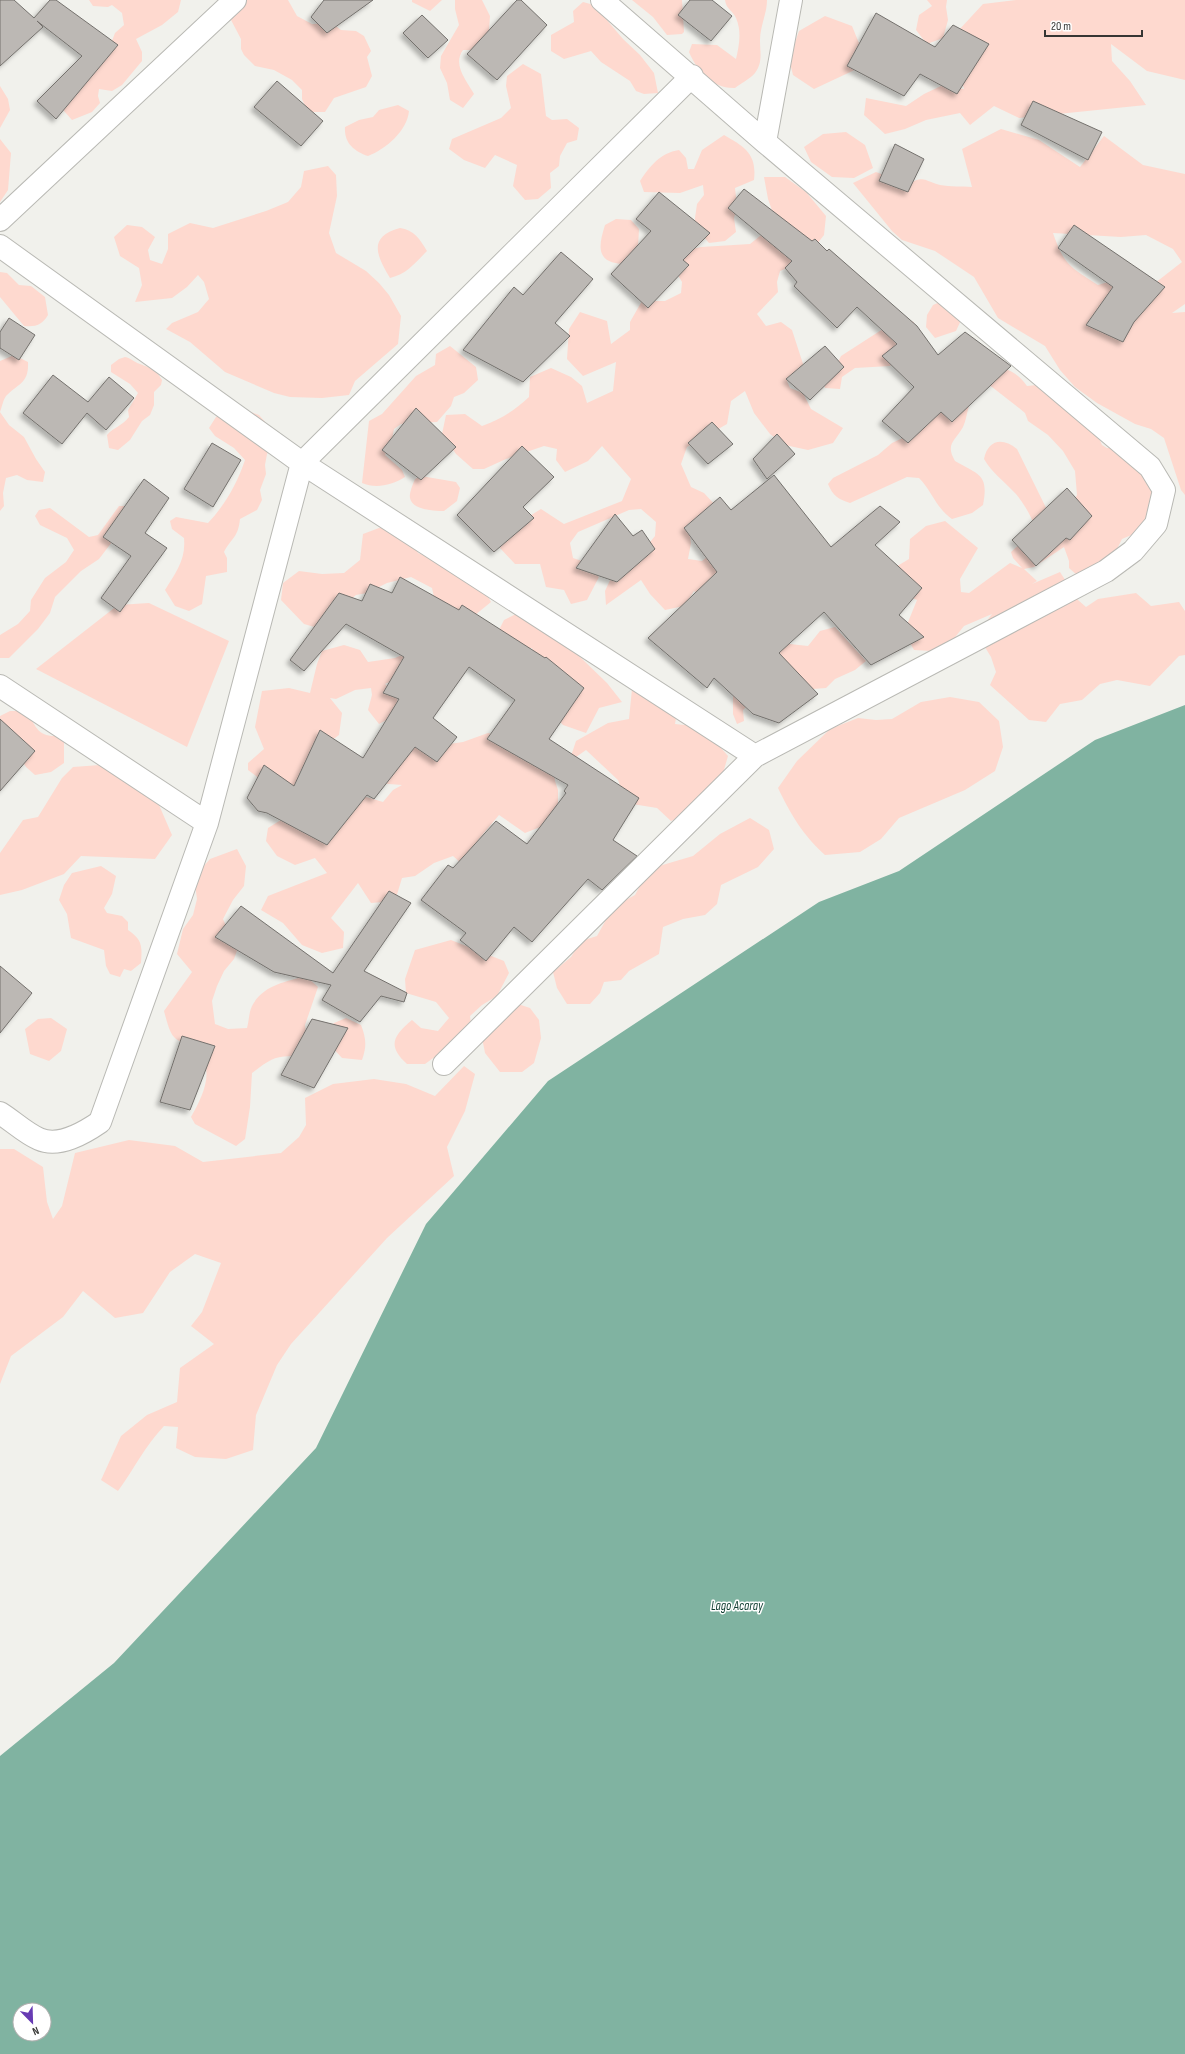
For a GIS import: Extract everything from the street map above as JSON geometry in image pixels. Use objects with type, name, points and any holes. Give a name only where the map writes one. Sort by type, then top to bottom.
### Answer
[{"type":"street","points":[[0,220],[235,0]]},
{"type":"street","points":[[444,1064],[755,756],[1106,571],[1133,551],[1156,524],[1164,490],[1150,467],[765,142],[692,76],[602,0]]},
{"type":"street","points":[[765,142],[791,0]]},
{"type":"street","points":[[0,1113],[40,1140],[61,1141],[83,1134],[100,1122],[207,823],[302,463],[692,76]]},
{"type":"street","points":[[0,246],[302,463],[755,756]]},
{"type":"street","points":[[0,686],[207,823]]},
{"type":"shaded area","points":[[89,0],[181,0],[178,12],[162,25],[136,39],[142,52],[142,61],[122,85],[112,91],[99,89],[98,96],[100,103],[92,112],[72,120],[64,111],[62,102],[110,46],[115,33],[124,25],[122,13],[112,5],[108,7],[93,6]]},
{"type":"shaded area","points":[[245,0],[288,0],[297,16],[312,24],[332,23],[341,30],[356,31],[364,36],[371,51],[367,57],[372,76],[366,87],[334,98],[325,112],[308,112],[302,99],[302,90],[292,80],[274,70],[255,66],[244,55],[241,49],[241,39],[231,20]]},
{"type":"shaded area","points":[[412,0],[442,0],[430,11],[412,2]]},
{"type":"shaded area","points":[[455,0],[482,0],[490,16],[488,43],[477,50],[463,50],[460,56],[459,61],[462,73],[474,94],[463,108],[450,100],[447,83],[440,68],[441,56],[459,25],[455,9]]},
{"type":"shaded area","points":[[632,0],[682,0],[684,32],[682,34],[667,35],[653,17]]},
{"type":"shaded area","points":[[725,0],[767,0],[760,35],[760,57],[758,69],[753,75],[735,88],[727,88],[707,78],[696,66],[689,52],[692,44],[717,45],[736,59],[739,44],[739,28],[736,18],[727,6]]},
{"type":"shaded area","points":[[927,0],[947,0],[946,7],[948,20],[943,38],[927,44],[916,30],[919,15],[932,6]]},
{"type":"shaded area","points":[[1016,0],[1185,0],[1185,80],[1147,71],[1111,44],[1112,61],[1130,81],[1146,105],[1019,118],[994,106],[970,125],[960,113],[926,120],[905,129],[885,134],[864,115],[866,98],[906,106],[924,94],[943,85],[964,89],[958,65],[958,31],[983,4]]},
{"type":"shaded area","points":[[583,2],[594,5],[623,39],[640,55],[654,73],[658,93],[644,94],[636,91],[630,81],[601,62],[591,51],[564,59],[551,51],[551,35],[574,22],[573,11]]},
{"type":"shaded area","points":[[825,16],[852,26],[861,48],[861,67],[814,89],[793,75],[789,59],[799,31]]},
{"type":"shaded area","points":[[523,64],[541,74],[546,116],[552,120],[567,119],[579,128],[577,140],[567,143],[560,156],[559,166],[550,173],[551,188],[538,199],[525,200],[513,186],[517,165],[495,155],[485,168],[464,160],[449,149],[452,139],[501,118],[511,108],[506,86],[507,76]]},
{"type":"shaded area","points":[[0,86],[8,99],[10,110],[0,128]]},
{"type":"shaded area","points":[[398,105],[409,111],[400,132],[388,144],[382,149],[368,156],[358,152],[351,146],[346,138],[345,127],[359,120],[373,117],[379,110]]},
{"type":"shaded area","points":[[1001,129],[1039,140],[1080,167],[1104,136],[1143,165],[1185,174],[1185,304],[1172,313],[1185,312],[1185,495],[1181,490],[1164,438],[1151,429],[1135,424],[1097,403],[1075,387],[1060,370],[1045,346],[998,318],[974,277],[935,251],[902,240],[892,231],[853,183],[876,172],[908,184],[921,179],[944,186],[972,187],[962,149]],"holes":[[[1053,233],[1121,237],[1146,235],[1173,249],[1182,262],[1155,283],[1111,281],[1098,285],[1069,264],[1061,252]]]},
{"type":"shaded area","points":[[846,132],[865,145],[873,168],[854,178],[832,177],[811,162],[804,147],[823,134]]},
{"type":"shaded area","points":[[724,135],[738,143],[748,152],[754,164],[754,180],[735,188],[737,206],[734,218],[736,232],[725,241],[709,243],[694,225],[697,204],[704,195],[703,185],[680,193],[644,192],[640,181],[648,170],[661,157],[679,150],[686,158],[688,169],[694,169],[702,150]]},
{"type":"shaded area","points":[[0,139],[11,153],[8,190],[0,202]]},
{"type":"shaded area","points":[[328,166],[336,175],[337,196],[329,233],[336,253],[366,271],[379,283],[389,295],[401,316],[398,344],[355,381],[349,395],[322,398],[290,397],[274,393],[225,372],[190,342],[166,329],[172,323],[198,312],[209,299],[204,282],[198,275],[187,287],[172,298],[135,302],[142,285],[139,268],[120,256],[114,237],[127,225],[142,227],[155,237],[148,250],[150,260],[162,264],[168,249],[168,234],[190,223],[213,228],[266,211],[288,202],[301,187],[304,171]]},
{"type":"shaded area","points":[[764,177],[785,177],[806,192],[826,216],[824,235],[804,261],[780,271],[777,282],[778,292],[757,314],[766,326],[781,322],[792,330],[805,370],[787,381],[790,388],[803,393],[811,409],[843,428],[833,443],[808,450],[785,445],[770,434],[754,413],[745,391],[731,401],[727,424],[687,447],[681,464],[691,487],[704,493],[716,506],[710,518],[688,524],[691,543],[688,559],[702,561],[722,545],[737,524],[708,600],[694,591],[684,606],[665,610],[650,594],[641,580],[606,605],[605,591],[611,578],[641,553],[655,536],[656,522],[641,509],[629,510],[578,532],[570,543],[573,558],[585,562],[599,577],[587,600],[571,604],[564,590],[546,587],[540,564],[515,564],[500,548],[517,526],[541,509],[564,524],[622,501],[631,479],[602,446],[588,461],[565,472],[556,460],[557,449],[544,446],[506,459],[484,469],[473,469],[456,454],[442,434],[446,415],[465,414],[482,426],[507,414],[529,397],[530,377],[551,368],[571,377],[582,386],[587,403],[613,391],[616,362],[583,376],[567,359],[569,329],[580,312],[607,321],[611,344],[630,330],[630,322],[642,301],[665,301],[681,293],[682,282],[673,267],[683,251],[701,247],[750,244],[765,232],[773,213],[768,199]]},
{"type":"shaded area","points":[[616,219],[631,220],[639,229],[638,247],[624,264],[608,261],[601,252],[601,240],[605,225]]},
{"type":"shaded area","points":[[400,228],[413,233],[427,251],[406,271],[390,278],[381,262],[378,248],[379,242],[390,232]]},
{"type":"shaded area","points":[[0,272],[7,273],[19,285],[31,286],[45,297],[48,315],[41,323],[35,326],[24,326],[0,297]]},
{"type":"shaded area","points":[[940,302],[962,318],[956,331],[935,338],[926,327],[927,315],[933,305]]},
{"type":"shaded area","points":[[900,318],[914,322],[912,341],[890,366],[855,368],[842,377],[840,389],[825,388],[821,375],[837,364],[841,356]]},
{"type":"shaded area","points":[[450,346],[476,367],[478,380],[464,393],[454,397],[451,406],[437,422],[401,424],[394,429],[391,444],[385,455],[402,470],[405,477],[395,482],[378,486],[362,483],[369,421],[382,414],[416,376],[435,365],[436,354]]},
{"type":"shaded area","points":[[14,355],[28,362],[27,375],[22,382],[6,396],[0,412],[0,361]]},
{"type":"shaded area","points":[[125,357],[153,369],[162,380],[161,385],[154,392],[154,405],[150,415],[142,421],[130,440],[118,450],[109,448],[107,435],[129,417],[128,410],[138,393],[130,384],[111,372],[111,365],[119,359]]},
{"type":"shaded area","points":[[993,365],[1012,372],[1027,386],[1037,385],[1096,431],[1102,445],[1107,448],[1114,448],[1142,468],[1161,503],[1136,533],[1122,539],[1115,553],[1078,576],[1069,568],[1069,561],[1064,547],[1034,567],[1024,569],[1037,581],[1032,584],[1060,572],[1078,600],[1086,607],[1098,599],[1136,593],[1151,606],[1179,602],[1185,611],[1185,655],[1179,656],[1150,686],[1117,680],[1100,684],[1082,700],[1060,704],[1046,722],[1029,720],[990,685],[996,672],[991,657],[977,634],[992,614],[964,626],[952,641],[932,651],[914,650],[904,632],[917,600],[905,595],[889,571],[909,559],[910,539],[926,526],[945,521],[978,548],[960,579],[961,592],[969,593],[1010,563],[1022,568],[1013,558],[1011,552],[1036,529],[1028,511],[1019,498],[984,459],[989,448],[996,442],[1006,443],[1017,449],[1058,532],[1077,495],[1075,471],[1063,451],[1048,435],[1028,421],[1025,413],[983,380]]},
{"type":"shaded area","points":[[235,406],[259,415],[273,431],[273,445],[267,454],[265,465],[266,474],[260,490],[262,500],[257,510],[240,519],[238,530],[224,552],[227,558],[227,572],[206,576],[202,604],[189,611],[175,606],[165,590],[179,566],[182,559],[184,546],[184,538],[172,529],[170,521],[176,517],[208,523],[230,494],[245,460],[234,448],[215,436],[209,428],[216,417]]},
{"type":"shaded area","points":[[969,406],[964,425],[952,443],[951,450],[955,461],[976,473],[983,481],[985,487],[983,505],[972,513],[952,519],[942,510],[919,478],[907,477],[850,503],[839,498],[832,491],[828,484],[833,478],[878,455],[892,443],[911,434],[929,408]]},
{"type":"shaded area","points":[[0,412],[9,425],[24,437],[45,472],[43,482],[27,480],[17,475],[6,478],[3,493],[4,506],[0,511]]},
{"type":"shaded area","points":[[421,476],[456,482],[460,488],[457,501],[444,511],[424,509],[415,505],[410,498],[411,491],[415,479]]},
{"type":"shaded area","points":[[119,506],[126,506],[112,542],[99,559],[81,571],[55,597],[50,613],[38,629],[9,658],[0,658],[0,635],[18,624],[30,611],[31,600],[45,578],[66,562],[74,550],[67,538],[40,525],[35,516],[39,510],[50,508],[89,537],[98,535]]},
{"type":"shaded area","points":[[387,525],[411,541],[418,553],[444,563],[483,588],[491,602],[398,678],[385,684],[397,694],[398,714],[379,724],[368,710],[372,695],[371,688],[355,690],[336,699],[330,698],[342,713],[339,735],[319,750],[304,795],[267,784],[248,770],[248,763],[264,749],[255,727],[262,691],[289,688],[310,693],[317,664],[322,651],[344,645],[360,650],[368,662],[395,658],[411,651],[436,606],[432,588],[411,577],[387,583],[367,593],[356,595],[318,628],[304,624],[281,600],[283,583],[299,571],[322,574],[344,573],[360,560],[363,534]]},
{"type":"shaded area","points":[[149,603],[229,641],[187,747],[36,669],[118,605]]},
{"type":"shaded area","points":[[516,614],[562,628],[579,656],[607,683],[622,702],[599,708],[586,733],[563,725],[544,704],[532,648],[503,651],[495,638],[504,620]]},
{"type":"shaded area","points":[[835,627],[866,661],[855,670],[835,679],[826,688],[800,690],[770,669],[777,635],[790,644],[808,646],[820,631]]},
{"type":"shaded area","points":[[733,685],[757,696],[743,710],[744,721],[737,724],[733,714]]},
{"type":"shaded area","points":[[632,689],[676,718],[675,724],[694,726],[714,740],[728,756],[721,780],[685,815],[671,821],[657,808],[626,803],[618,780],[586,750],[569,762],[576,741],[608,723],[629,719]]},
{"type":"shaded area","points":[[950,697],[979,702],[999,721],[1003,747],[995,771],[965,790],[899,818],[881,839],[860,852],[825,855],[810,840],[798,824],[778,788],[797,761],[830,729],[858,718],[876,720],[892,719],[921,702]]},
{"type":"shaded area","points":[[10,711],[26,711],[41,732],[51,736],[58,736],[64,742],[64,763],[51,772],[35,775],[26,767],[19,756],[0,745],[0,716]]},
{"type":"shaded area","points":[[488,733],[501,736],[552,759],[555,781],[558,790],[558,820],[525,833],[499,815],[478,840],[486,844],[475,876],[453,856],[434,863],[415,876],[402,878],[395,901],[371,903],[358,883],[331,918],[344,932],[343,948],[322,953],[302,945],[283,923],[261,910],[268,896],[327,873],[315,858],[295,865],[277,856],[266,841],[268,828],[284,818],[353,793],[383,802],[393,790],[402,785],[376,783],[399,741],[436,746],[463,742]]},
{"type":"shaded area","points":[[100,765],[159,805],[172,835],[155,859],[81,856],[64,874],[22,890],[0,895],[0,853],[23,820],[38,817],[62,778],[73,767]]},
{"type":"shaded area","points":[[750,818],[769,830],[774,849],[758,867],[721,885],[717,904],[705,915],[683,919],[663,927],[659,954],[629,971],[621,980],[604,982],[600,993],[590,1004],[567,1004],[557,988],[553,972],[571,957],[581,941],[597,936],[613,907],[635,895],[649,869],[693,856],[720,834]]},
{"type":"shaded area","points":[[237,849],[246,866],[244,886],[233,900],[223,919],[230,935],[240,942],[234,959],[224,971],[212,1001],[215,1024],[228,1029],[247,1028],[252,1006],[262,993],[275,985],[306,976],[318,987],[305,1025],[308,1047],[300,1057],[279,1057],[269,1061],[252,1073],[250,1107],[245,1139],[236,1146],[195,1124],[191,1117],[200,1100],[206,1081],[207,1072],[205,1063],[201,1055],[193,1048],[176,1039],[172,1035],[164,1011],[192,972],[177,954],[183,929],[193,915],[197,899],[194,877],[210,859]]},
{"type":"shaded area","points":[[101,866],[116,876],[112,894],[104,908],[107,913],[122,916],[128,922],[128,930],[139,941],[142,952],[141,963],[131,971],[124,969],[120,977],[110,974],[106,966],[104,950],[71,938],[67,914],[59,900],[64,885],[72,873]]},
{"type":"shaded area","points":[[451,940],[504,961],[509,973],[497,996],[482,1005],[470,1016],[471,1024],[459,1056],[436,1056],[425,1064],[407,1064],[397,1052],[395,1046],[395,1041],[400,1031],[412,1020],[421,1028],[438,1031],[449,1018],[436,1002],[406,993],[405,979],[415,950]]},
{"type":"shaded area","points":[[518,1004],[530,1008],[539,1020],[541,1038],[534,1063],[522,1072],[500,1072],[485,1053],[479,1022]]},
{"type":"shaded area","points":[[51,1018],[67,1029],[61,1051],[49,1061],[30,1054],[25,1029],[38,1019]]},
{"type":"shaded area","points":[[346,1018],[361,1025],[365,1042],[365,1050],[362,1060],[342,1058],[330,1045],[325,1034],[334,1023]]},
{"type":"shaded area","points":[[464,1066],[475,1074],[465,1111],[447,1147],[454,1176],[387,1238],[291,1344],[277,1365],[256,1415],[253,1450],[226,1459],[195,1457],[176,1448],[178,1427],[164,1426],[145,1450],[118,1491],[101,1480],[121,1436],[147,1415],[177,1402],[180,1368],[214,1344],[191,1326],[202,1312],[221,1263],[195,1254],[170,1272],[143,1313],[115,1318],[83,1291],[63,1317],[11,1356],[0,1384],[0,1149],[14,1149],[43,1167],[47,1202],[53,1219],[62,1206],[75,1153],[129,1140],[175,1146],[203,1162],[281,1153],[299,1137],[306,1125],[305,1098],[333,1084],[374,1079],[406,1084],[435,1096]]},
{"type":"water","name":"Lago Acaray","points":[[1185,705],[1185,2054],[0,2054],[0,1756],[114,1663],[316,1448],[426,1224],[548,1081],[819,902],[899,871],[1095,740]]},
{"type":"building","points":[[0,0],[14,0],[34,18],[50,0],[56,0],[118,45],[56,119],[37,101],[82,56],[37,21],[43,27],[0,66]]},
{"type":"building","points":[[324,0],[373,0],[327,33],[311,17]]},
{"type":"building","points":[[517,0],[521,0],[547,25],[497,80],[467,54]]},
{"type":"building","points":[[690,0],[712,0],[732,16],[711,41],[678,15]]},
{"type":"building","points":[[876,13],[935,47],[953,25],[989,44],[957,94],[920,74],[904,96],[847,66]]},
{"type":"building","points":[[422,15],[448,40],[428,58],[403,33]]},
{"type":"building","points":[[277,81],[323,121],[301,146],[254,107]]},
{"type":"building","points":[[1033,101],[1102,132],[1088,160],[1021,125]]},
{"type":"building","points":[[895,144],[924,159],[908,192],[879,181]]},
{"type":"building","points":[[744,189],[812,241],[815,239],[827,251],[829,249],[917,326],[938,355],[965,332],[1011,366],[952,422],[941,412],[908,443],[882,421],[914,387],[882,356],[897,344],[857,307],[837,328],[794,286],[797,282],[785,268],[792,261],[728,208]]},
{"type":"building","points":[[659,192],[710,233],[683,260],[689,265],[648,308],[611,274],[651,231],[636,219]]},
{"type":"building","points":[[1074,225],[1165,287],[1134,322],[1123,342],[1086,325],[1113,287],[1058,248]]},
{"type":"building","points":[[561,252],[593,279],[555,323],[570,336],[523,382],[463,350],[514,287],[523,295]]},
{"type":"building","points":[[9,318],[35,335],[19,360],[0,348],[0,332]]},
{"type":"building","points":[[825,346],[844,367],[810,400],[786,379]]},
{"type":"building","points":[[53,375],[88,402],[109,377],[134,398],[106,430],[87,413],[62,444],[23,413]]},
{"type":"building","points":[[416,408],[456,447],[421,480],[382,450]]},
{"type":"building","points":[[712,422],[733,444],[708,464],[688,443]]},
{"type":"building","points":[[777,434],[795,454],[767,479],[753,459]]},
{"type":"building","points":[[212,443],[241,460],[213,507],[184,489]]},
{"type":"building","points":[[522,446],[554,477],[523,507],[534,518],[494,552],[457,515]]},
{"type":"building","points":[[774,475],[831,547],[880,506],[900,522],[875,545],[922,588],[899,615],[924,637],[871,665],[824,612],[779,653],[818,694],[779,723],[753,714],[714,678],[707,688],[648,638],[717,572],[684,528],[720,497],[731,510]]},
{"type":"building","points":[[144,479],[169,498],[145,533],[167,548],[120,612],[101,598],[131,556],[103,537]]},
{"type":"building","points":[[1067,488],[1092,516],[1070,540],[1066,538],[1036,566],[1012,540]]},
{"type":"building","points":[[615,514],[633,536],[642,530],[655,549],[617,582],[576,568]]},
{"type":"building","points":[[400,577],[459,610],[462,605],[545,658],[546,657],[584,688],[549,739],[639,798],[613,840],[637,856],[602,890],[588,879],[532,942],[514,927],[486,961],[460,940],[466,933],[421,900],[448,865],[453,868],[496,821],[527,844],[566,793],[564,791],[568,785],[487,739],[515,700],[469,667],[433,718],[457,737],[437,762],[415,747],[374,799],[367,795],[327,845],[267,813],[258,811],[247,798],[264,765],[294,786],[320,730],[363,758],[399,699],[383,693],[404,657],[346,624],[304,671],[290,660],[339,593],[362,601],[370,584],[392,593]]},
{"type":"building","points":[[0,719],[35,751],[0,791]]},
{"type":"building","points":[[389,891],[411,903],[364,971],[407,993],[404,1002],[381,996],[360,1022],[322,1000],[331,985],[274,972],[215,937],[241,906],[333,973]]},
{"type":"building","points":[[0,966],[32,993],[0,1033]]},
{"type":"building","points":[[312,1019],[348,1028],[314,1088],[281,1075]]},
{"type":"building","points":[[182,1036],[215,1046],[190,1110],[160,1102]]}]
